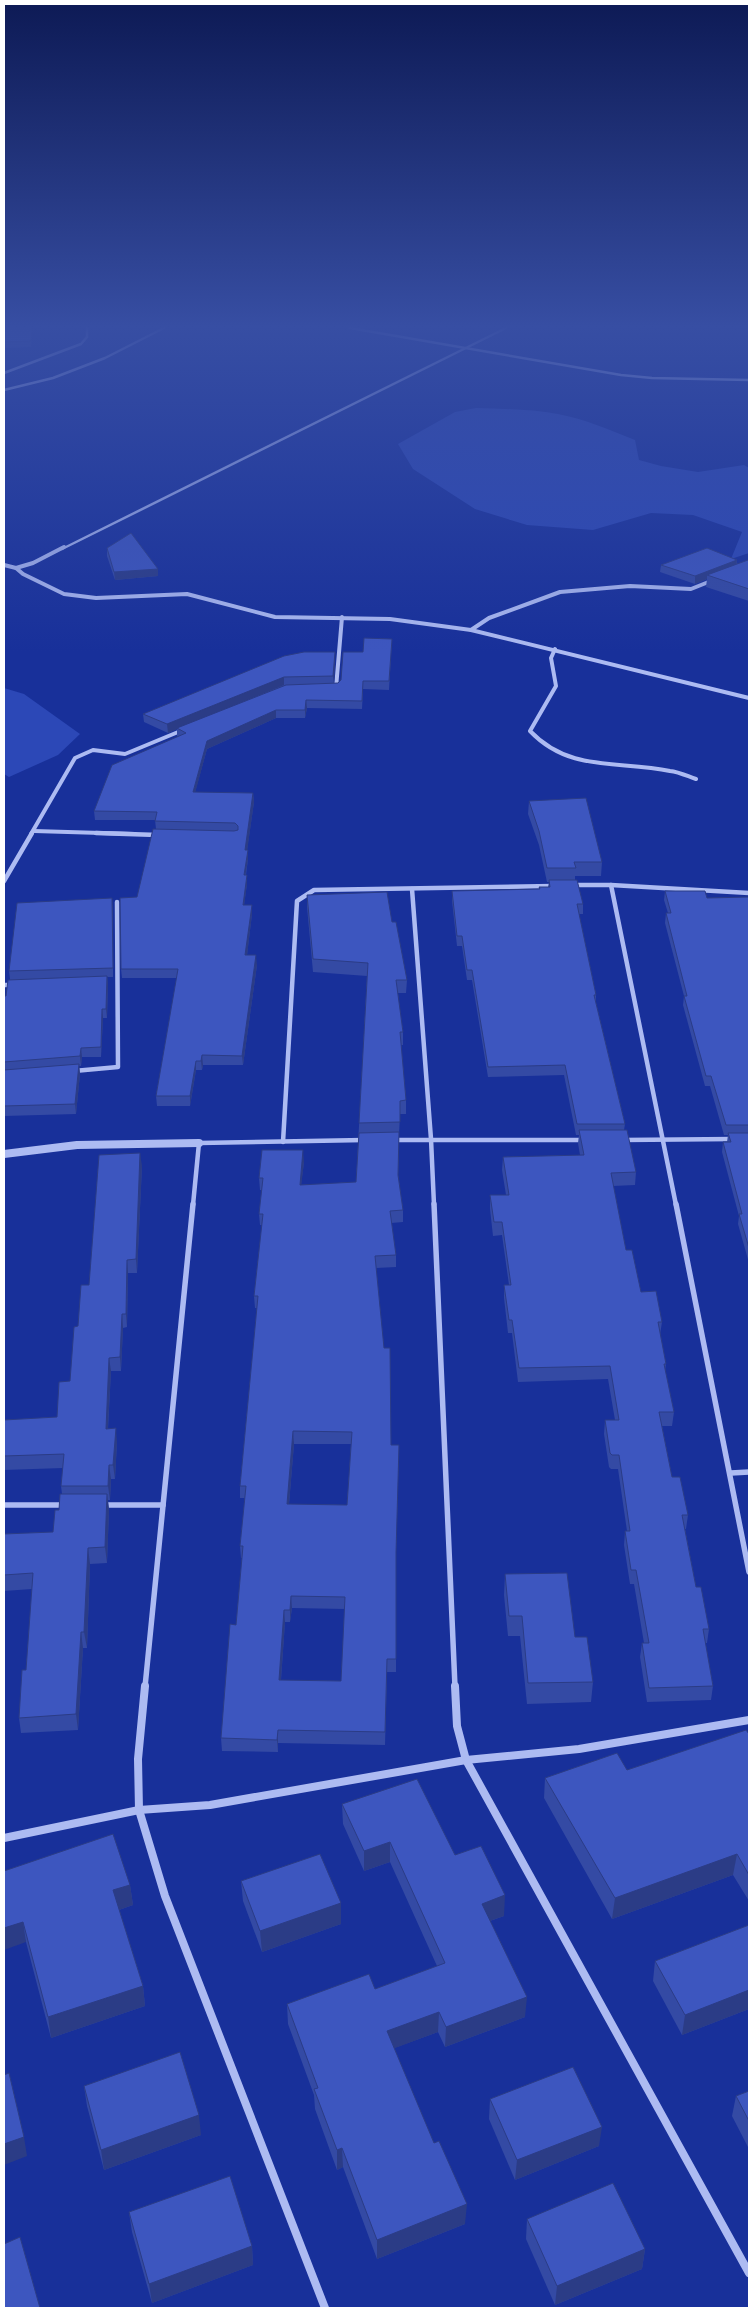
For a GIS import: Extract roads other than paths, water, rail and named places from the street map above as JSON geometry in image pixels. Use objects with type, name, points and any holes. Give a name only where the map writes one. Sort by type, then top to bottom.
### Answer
[{"type":"street","points":[[16,568],[32,563],[289,436]]},
{"type":"street","points":[[4,565],[16,568],[23,574],[64,594],[96,598],[187,594],[275,617],[390,619],[471,630],[749,698]]},
{"type":"street","points":[[471,630],[489,618],[560,592],[630,586],[691,588],[716,579]]},
{"type":"street","points":[[328,688],[337,688],[342,617]]},
{"type":"street","points":[[555,650],[551,658],[556,686],[530,731],[538,742],[577,760],[668,770],[696,779]]},
{"type":"street","points":[[4,881],[75,758],[92,750],[125,754],[189,727]]},
{"type":"street","points":[[34,831],[162,835]]},
{"type":"street","points":[[611,885],[731,1473],[749,1572]]},
{"type":"street","points":[[571,886],[611,885],[749,893]]},
{"type":"street","points":[[283,1142],[297,901],[314,890],[561,886]]},
{"type":"street","points":[[412,889],[431,1139],[457,1726],[466,1760],[749,2273]]},
{"type":"street","points":[[71,1071],[118,1067],[117,902]]},
{"type":"street","points":[[107,981],[117,981]]},
{"type":"street","points":[[4,985],[23,984]]},
{"type":"street","points":[[616,1140],[740,1139]]},
{"type":"street","points":[[4,1154],[30,1149],[91,1144],[199,1144],[372,1140]]},
{"type":"street","points":[[382,1140],[586,1140]]},
{"type":"street","points":[[199,1144],[138,1759],[139,1810],[165,1896],[325,2308]]},
{"type":"street","points":[[731,1473],[749,1472]]},
{"type":"street","points":[[4,1505],[74,1505]]},
{"type":"street","points":[[94,1505],[163,1505]]},
{"type":"street","points":[[4,1838],[139,1810],[210,1805],[466,1760],[580,1749],[749,1720]]}]
